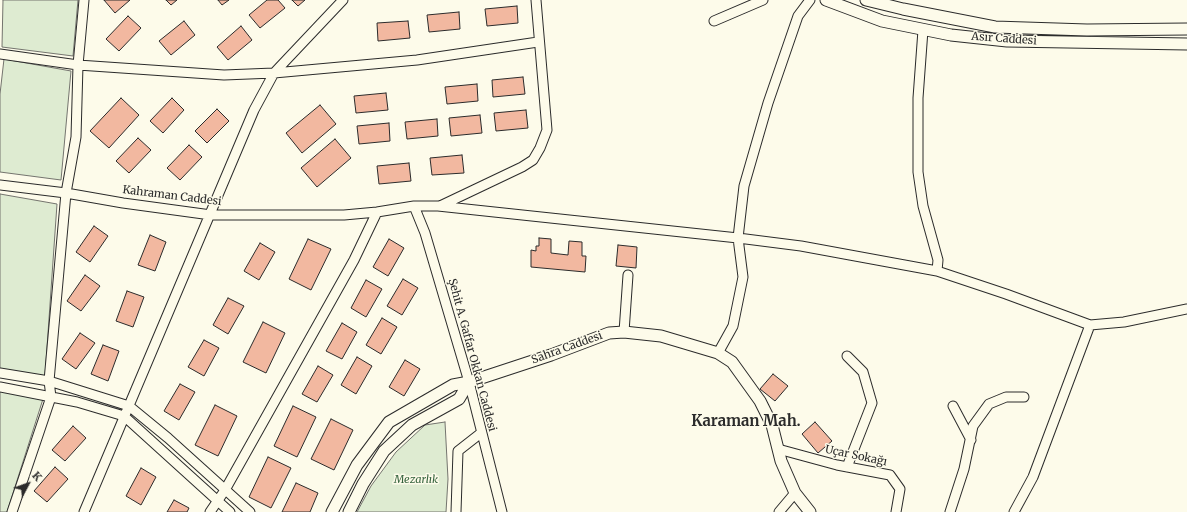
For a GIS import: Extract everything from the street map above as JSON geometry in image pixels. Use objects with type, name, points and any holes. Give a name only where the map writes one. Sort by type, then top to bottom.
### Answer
[{"type":"street","points":[[12,512],[51,397],[49,381],[66,193],[76,137],[78,65],[84,0]]},
{"type":"street","points":[[84,512],[211,215],[254,110],[274,73],[343,0]]},
{"type":"street","points":[[438,206],[522,167],[533,160],[547,130],[538,42],[536,0]]},
{"type":"street","points":[[714,21],[763,0]]},
{"type":"street","points":[[718,353],[733,326],[743,277],[738,238],[744,186],[768,103],[798,16],[810,0]]},
{"type":"street","name":"Asır Caddesi","points":[[826,0],[882,21],[923,30],[1007,41],[1187,44]]},
{"type":"street","name":"Asır Caddesi","points":[[866,0],[903,9],[995,27],[1088,30],[1187,29]]},
{"type":"street","points":[[923,30],[918,98],[918,172],[923,206],[938,260],[937,271]]},
{"type":"street","points":[[0,54],[78,65],[224,75],[274,73],[417,60],[538,42]]},
{"type":"street","name":"Kahraman Caddesi","points":[[0,185],[66,193],[211,215],[344,215],[414,206],[438,206],[738,238],[800,246],[937,271],[1006,294],[1090,325]]},
{"type":"street","name":"Şehit A. Gaffar Okkan Caddesi","points":[[414,206],[425,233],[469,382],[502,512]]},
{"type":"street","points":[[210,512],[225,490],[354,260],[376,212]]},
{"type":"street","points":[[624,332],[628,275]]},
{"type":"street","points":[[1014,512],[1033,477],[1090,325],[1124,322],[1187,309]]},
{"type":"street","name":"Sahra Caddesi","points":[[332,512],[357,465],[389,422],[452,385],[469,382],[551,355],[609,333],[624,332],[661,336],[718,353],[732,362],[760,401],[772,425],[781,461],[796,493],[810,512]]},
{"type":"street","points":[[847,467],[872,403],[863,372],[848,356]]},
{"type":"street","points":[[0,373],[49,381],[129,406],[168,438],[250,512]]},
{"type":"street","points":[[348,512],[363,484],[384,451],[412,425],[459,399],[469,382]]},
{"type":"street","points":[[0,387],[77,402],[124,416],[230,512]]},
{"type":"street","points":[[950,512],[964,469],[973,426],[990,404],[1006,397],[1024,396]]},
{"type":"street","points":[[953,406],[971,440]]},
{"type":"street","points":[[456,512],[458,451],[481,433]]},
{"type":"street","name":"Uçar Sokağı","points":[[778,449],[847,467],[890,475],[900,489],[896,512]]},
{"type":"street","points":[[779,512],[796,493]]},
{"type":"green space","points":[[3,0],[78,0],[73,56],[2,47]]},
{"type":"green space","points":[[4,59],[71,71],[61,180],[0,172],[0,94]]},
{"type":"green space","points":[[0,194],[57,204],[45,376],[0,369]]},
{"type":"green space","points":[[0,391],[43,399],[7,512],[0,512]]},
{"type":"green space","name":"Mezarlık","points":[[445,422],[448,479],[446,512],[357,512],[371,486],[396,452],[425,425]]},
{"type":"building","points":[[104,0],[130,0],[115,13]]},
{"type":"building","points":[[166,0],[177,0],[171,5]]},
{"type":"building","points":[[218,0],[229,0],[222,5]]},
{"type":"building","points":[[267,0],[278,0],[285,8],[260,28],[249,15]]},
{"type":"building","points":[[292,0],[305,0],[298,6]]},
{"type":"building","points":[[517,6],[518,23],[487,26],[485,9]]},
{"type":"building","points":[[459,12],[460,29],[429,32],[427,15]]},
{"type":"building","points":[[128,16],[141,28],[119,51],[106,39]]},
{"type":"building","points":[[184,21],[195,35],[171,55],[159,41]]},
{"type":"building","points":[[408,21],[410,38],[378,41],[377,23]]},
{"type":"building","points":[[241,26],[252,40],[228,60],[217,47]]},
{"type":"building","points":[[523,77],[525,94],[493,97],[492,80]]},
{"type":"building","points":[[477,84],[478,101],[447,104],[445,87]]},
{"type":"building","points":[[386,93],[388,110],[356,113],[354,96]]},
{"type":"building","points":[[121,98],[139,115],[109,148],[90,131]]},
{"type":"building","points":[[172,98],[184,110],[163,133],[150,121]]},
{"type":"building","points":[[320,105],[336,124],[302,153],[286,133]]},
{"type":"building","points":[[217,109],[229,121],[207,143],[195,131]]},
{"type":"building","points":[[526,110],[528,128],[496,131],[494,113]]},
{"type":"building","points":[[480,115],[482,133],[451,136],[449,118]]},
{"type":"building","points":[[437,119],[438,136],[407,139],[405,122]]},
{"type":"building","points":[[389,123],[390,141],[359,144],[357,126]]},
{"type":"building","points":[[138,138],[151,150],[129,173],[116,161]]},
{"type":"building","points":[[335,139],[351,158],[317,187],[301,168]]},
{"type":"building","points":[[189,145],[202,157],[180,180],[167,168]]},
{"type":"building","points":[[462,155],[464,173],[432,175],[430,158]]},
{"type":"building","points":[[409,163],[411,181],[379,184],[377,166]]},
{"type":"building","points":[[94,226],[108,236],[90,262],[76,252]]},
{"type":"building","points":[[150,235],[166,242],[155,271],[138,265]]},
{"type":"building","points":[[539,238],[551,239],[551,253],[568,255],[569,241],[582,242],[582,256],[586,256],[585,272],[531,267],[531,250],[536,251],[536,246],[539,246]]},
{"type":"building","points":[[308,239],[331,249],[311,290],[289,279]]},
{"type":"building","points":[[389,239],[404,248],[388,276],[373,267]]},
{"type":"building","points":[[260,243],[275,252],[259,280],[244,271]]},
{"type":"building","points":[[618,245],[637,247],[636,268],[616,266]]},
{"type":"building","points":[[85,275],[100,286],[81,311],[67,301]]},
{"type":"building","points":[[403,279],[418,288],[402,315],[387,306]]},
{"type":"building","points":[[366,280],[382,289],[366,317],[351,308]]},
{"type":"building","points":[[127,291],[144,297],[133,327],[116,321]]},
{"type":"building","points":[[228,298],[244,306],[228,334],[213,325]]},
{"type":"building","points":[[382,318],[397,327],[381,354],[366,345]]},
{"type":"building","points":[[263,322],[285,333],[266,373],[243,362]]},
{"type":"building","points":[[342,323],[357,332],[342,359],[326,351]]},
{"type":"building","points":[[80,333],[95,343],[76,369],[62,359]]},
{"type":"building","points":[[204,340],[219,348],[204,376],[188,367]]},
{"type":"building","points":[[103,345],[119,351],[108,381],[91,374]]},
{"type":"building","points":[[357,357],[372,366],[356,394],[341,385]]},
{"type":"building","points":[[405,360],[420,369],[404,396],[389,387]]},
{"type":"building","points":[[318,366],[333,375],[317,402],[302,394]]},
{"type":"building","points":[[773,374],[788,386],[775,401],[760,389]]},
{"type":"building","points":[[180,384],[195,392],[179,420],[164,411]]},
{"type":"building","points":[[215,405],[237,416],[218,456],[195,445]]},
{"type":"building","points":[[293,406],[316,417],[297,457],[274,446]]},
{"type":"building","points":[[331,419],[353,430],[334,470],[311,459]]},
{"type":"building","points":[[815,422],[832,441],[818,453],[802,434]]},
{"type":"building","points":[[73,426],[86,438],[65,461],[52,450]]},
{"type":"building","points":[[268,457],[291,468],[271,508],[249,497]]},
{"type":"building","points":[[55,467],[68,479],[47,502],[34,491]]},
{"type":"building","points":[[141,468],[156,477],[141,505],[126,496]]},
{"type":"building","points":[[296,483],[318,493],[310,512],[282,512]]},
{"type":"building","points":[[174,500],[189,508],[187,512],[167,512]]},
{"type":"district","name":"Karaman Mah.","points":[[746,422]]}]
